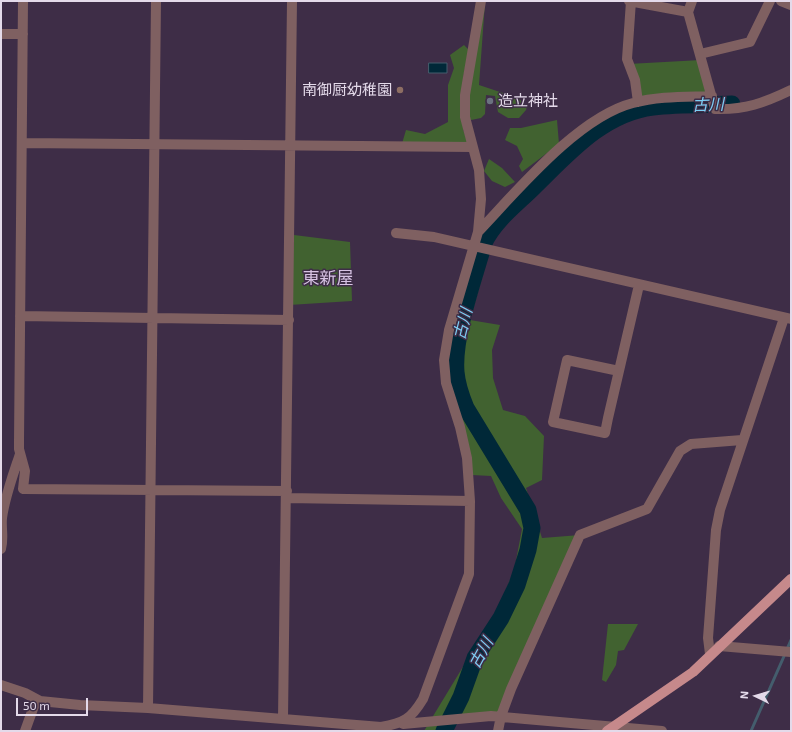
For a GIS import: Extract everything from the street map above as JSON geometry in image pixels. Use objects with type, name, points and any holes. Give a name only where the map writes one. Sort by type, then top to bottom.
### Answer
[{"type":"main road","points":[[610,729],[693,672],[710,654],[791,579]]},
{"type":"street","points":[[23,1],[20,316],[20,454],[25,471],[23,489],[150,490],[470,501]]},
{"type":"street","points":[[148,708],[156,1]]},
{"type":"street","points":[[284,719],[292,1]]},
{"type":"street","points":[[397,724],[413,715],[423,699],[468,581],[470,501],[467,458],[460,426],[446,383],[444,360],[449,330],[478,232],[481,199],[478,170],[465,117],[466,95],[481,1]]},
{"type":"street","points":[[638,102],[635,80],[627,59],[630,1],[688,12]]},
{"type":"street","points":[[692,1],[688,12],[715,109],[748,108],[768,101],[791,90]]},
{"type":"street","points":[[700,54],[750,42],[770,1]]},
{"type":"street","points":[[781,1],[791,5]]},
{"type":"street","points":[[1,34],[23,34]]},
{"type":"street","points":[[478,232],[538,168],[581,130],[604,114],[654,98],[712,96]]},
{"type":"street","points":[[22,144],[472,148]]},
{"type":"street","points":[[396,233],[434,237],[787,318],[742,440],[720,510],[716,530],[708,638],[710,654]]},
{"type":"street","points":[[619,371],[567,360],[553,422],[605,433],[639,284]]},
{"type":"street","points":[[20,316],[289,320]]},
{"type":"street","points":[[498,731],[501,716],[511,689],[580,535],[647,509],[680,451],[691,444],[742,440]]},
{"type":"street","points":[[1,549],[3,541],[2,519],[7,493],[20,454]]},
{"type":"street","points":[[720,646],[791,652]]},
{"type":"street","points":[[1,686],[25,693],[40,701],[80,705],[148,708],[381,727],[436,720],[501,716],[610,729],[662,731]]},
{"type":"street","points":[[25,731],[34,706],[40,701]]},
{"type":"green space","points":[[485,3],[479,85],[518,98],[527,106],[526,110],[519,118],[508,118],[498,112],[495,96],[486,95],[485,114],[481,118],[471,120],[465,113],[463,129],[469,147],[401,147],[406,130],[425,134],[448,122],[448,85],[454,68],[450,55],[464,45],[469,50],[464,73],[462,93]]},
{"type":"green space","points":[[701,60],[707,97],[638,102],[628,64]]},
{"type":"green space","points":[[557,120],[559,144],[522,172],[519,166],[523,159],[517,146],[505,140],[510,128],[521,128]]},
{"type":"green space","points":[[489,159],[502,168],[515,182],[505,187],[492,181],[484,171]]},
{"type":"green space","points":[[294,235],[350,242],[352,301],[289,305]]},
{"type":"green space","points":[[474,246],[490,250],[470,320],[500,325],[492,350],[493,378],[503,410],[525,416],[544,436],[542,480],[526,488],[542,538],[580,535],[501,716],[457,718],[451,731],[424,731],[495,614],[514,571],[522,529],[501,498],[491,476],[472,475],[455,413],[445,356]]},
{"type":"green space","points":[[608,624],[638,624],[624,650],[618,651],[616,665],[606,682],[602,680]]},
{"type":"water","points":[[429,63],[447,63],[447,73],[429,73]]},
{"type":"waterway","name":"古川","points":[[444,731],[461,697],[475,658],[501,618],[517,585],[528,550],[532,528],[528,510],[466,408],[456,372],[456,358],[461,325],[484,243],[488,235],[506,213],[560,161],[602,126],[618,117],[653,107],[732,104]]},
{"type":"waterway","points":[[787,649],[791,640]]},
{"type":"waterway","points":[[751,731],[785,654]]},
{"type":"place","name":"南御厨幼稚園","points":[[400,90]]},
{"type":"place","name":"造立神社","points":[[490,101]]},
{"type":"district","name":"東新屋","points":[[328,278]]}]
